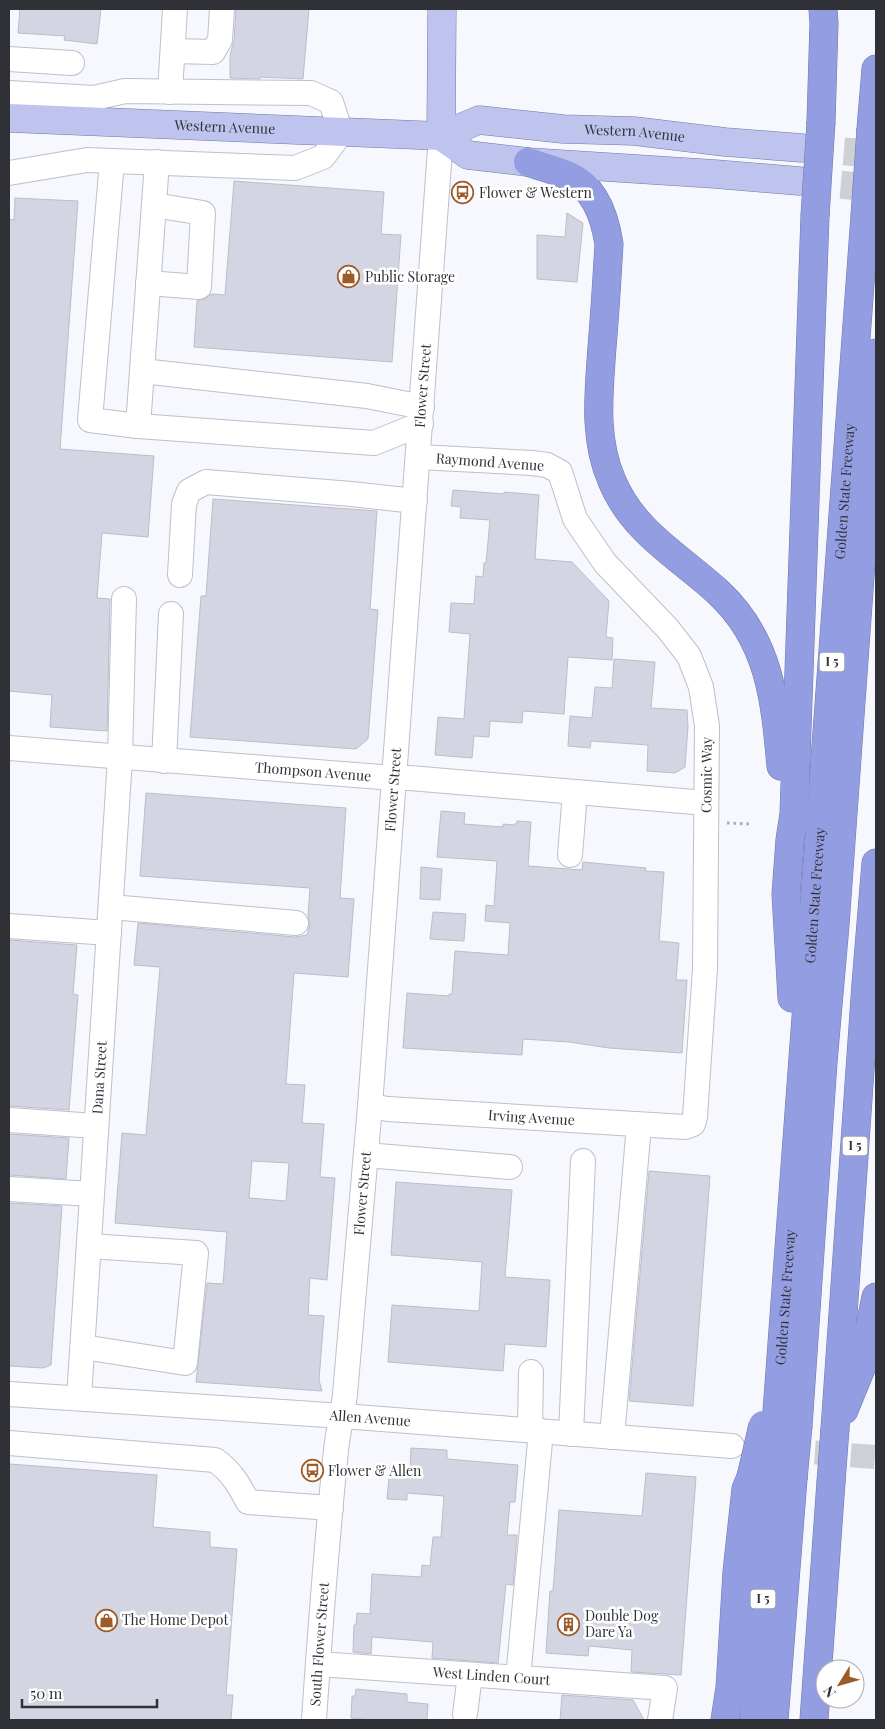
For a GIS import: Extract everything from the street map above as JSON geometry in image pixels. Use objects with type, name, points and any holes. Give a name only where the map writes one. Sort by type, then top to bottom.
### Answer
[{"type":"highway","points":[[798,1108],[786,894],[794,814],[815,216],[822,122],[823,9]]},
{"type":"highway","name":"Golden State Freeway","points":[[796,1426],[780,1374],[798,1108],[876,69]]},
{"type":"highway","points":[[528,162],[571,176],[588,190],[598,204],[606,222],[609,244],[598,427],[604,457],[612,482],[622,502],[643,529],[670,554],[718,592],[747,627],[758,645],[767,669],[778,732],[790,840]]},
{"type":"highway","points":[[791,1720],[791,1479],[822,1071],[836,915],[876,352]]},
{"type":"highway","points":[[774,1720],[791,1479],[876,589]]},
{"type":"highway","name":"I 5","points":[[754,1720],[791,1479],[796,1426],[866,984],[876,863]]},
{"type":"highway","points":[[796,1426],[862,1366],[876,1297]]},
{"type":"highway","points":[[725,1720],[730,1688],[737,1572],[746,1489],[791,1479]]},
{"type":"highway","name":"I 5","points":[[791,1479],[814,1720]]},
{"type":"main road","name":"Flower Street","points":[[441,136],[442,9]]},
{"type":"main road","name":"Western Avenue","points":[[9,118],[135,125],[441,136],[479,120],[563,129],[634,132],[802,148]]},
{"type":"main road","points":[[441,136],[468,155],[528,162],[799,181]]},
{"type":"street","points":[[170,92],[175,9]]},
{"type":"street","points":[[173,51],[213,52],[220,40],[222,9]]},
{"type":"street","points":[[9,58],[72,63]]},
{"type":"street","points":[[9,93],[94,98],[125,91],[311,93],[331,102],[341,133],[323,157],[295,168],[87,160],[9,173]]},
{"type":"street","name":"Flower Street","points":[[325,1568],[336,1447],[343,1416],[370,1106],[441,136]]},
{"type":"street","points":[[112,161],[90,420],[138,426],[374,443],[422,415]]},
{"type":"street","points":[[138,426],[157,162]]},
{"type":"street","points":[[148,283],[199,287],[203,213],[154,205]]},
{"type":"street","points":[[142,371],[368,396],[422,415]]},
{"type":"street","name":"Raymond Avenue","points":[[419,457],[532,463],[548,465],[560,472]]},
{"type":"street","name":"Cosmic Way","points":[[560,472],[575,519],[606,563],[668,628],[689,656],[701,687],[706,726],[705,968],[693,1124]]},
{"type":"street","points":[[180,575],[184,504],[189,491],[206,482],[351,494],[415,502]]},
{"type":"street","name":"Dana Street","points":[[79,1398],[120,758],[124,599]]},
{"type":"street","points":[[164,761],[171,614]]},
{"type":"street","name":"Thompson Avenue","points":[[9,748],[120,758],[410,778],[706,803]]},
{"type":"street","points":[[570,855],[575,792]]},
{"type":"street","points":[[111,906],[296,923]]},
{"type":"street","points":[[9,926],[109,933]]},
{"type":"street","name":"Irving Avenue","points":[[370,1106],[388,1109],[639,1126],[685,1127],[693,1124]]},
{"type":"street","points":[[9,1120],[96,1126]]},
{"type":"street","points":[[612,1437],[639,1126]]},
{"type":"street","points":[[366,1155],[510,1167]]},
{"type":"street","points":[[571,1434],[583,1161]]},
{"type":"street","points":[[9,1189],[92,1194]]},
{"type":"street","points":[[82,1347],[185,1363],[196,1253],[89,1246]]},
{"type":"street","points":[[519,1670],[537,1474],[531,1372]]},
{"type":"street","name":"Allen Avenue","points":[[9,1394],[343,1416],[732,1446]]},
{"type":"street","points":[[9,1442],[215,1460],[225,1466],[237,1481],[248,1502],[331,1508]]},
{"type":"street","name":"South Flower Street","points":[[314,1720],[325,1568]]},
{"type":"street","name":"West Linden Court","points":[[318,1664],[470,1675],[519,1670],[665,1688],[660,1720]]},
{"type":"street","points":[[465,1714],[470,1675]]},
{"type":"building","points":[[20,9],[101,9],[97,44],[64,40],[65,36],[18,33]]},
{"type":"building","points":[[236,9],[309,9],[303,79],[230,78],[230,55],[234,41]]},
{"type":"building","points":[[234,181],[384,192],[381,234],[401,235],[392,362],[194,347],[197,301],[205,299],[211,294],[225,295]]},
{"type":"building","points":[[15,198],[78,201],[60,449],[154,456],[148,537],[102,533],[97,598],[110,599],[107,731],[50,727],[52,695],[9,691],[9,219],[14,220]]},
{"type":"building","points":[[567,213],[583,223],[577,282],[537,279],[537,235],[565,237]]},
{"type":"building","points":[[453,490],[539,495],[535,559],[572,562],[609,601],[606,637],[613,638],[612,660],[568,657],[564,714],[523,711],[522,723],[490,721],[489,737],[474,736],[472,758],[435,755],[438,717],[464,719],[470,634],[449,632],[451,603],[474,604],[476,576],[483,577],[484,563],[486,563],[490,520],[460,518],[461,507],[451,506]]},
{"type":"building","points":[[213,499],[377,511],[370,609],[378,610],[368,739],[356,749],[190,737],[201,596],[206,596]]},
{"type":"building","points":[[614,659],[655,662],[651,708],[687,710],[688,727],[685,767],[675,773],[647,771],[648,745],[591,741],[590,748],[568,746],[570,716],[592,718],[595,687],[612,688]]},
{"type":"building","points":[[146,793],[346,808],[340,898],[354,899],[348,977],[294,973],[286,1084],[305,1085],[302,1123],[324,1124],[320,1177],[335,1178],[327,1280],[310,1278],[308,1315],[324,1316],[319,1380],[322,1391],[196,1382],[207,1283],[223,1284],[227,1232],[115,1223],[122,1133],[146,1135],[160,967],[134,965],[138,923],[295,937],[307,935],[310,924],[308,917],[310,888],[140,876]],"holes":[[[252,1161],[289,1163],[286,1201],[249,1198]]]},
{"type":"building","points":[[441,811],[465,813],[464,824],[503,827],[503,824],[513,825],[517,821],[531,822],[528,866],[582,870],[583,862],[646,868],[645,871],[664,872],[659,941],[679,943],[676,980],[687,980],[682,1053],[523,1039],[522,1055],[403,1048],[407,993],[449,996],[449,994],[452,994],[455,951],[508,955],[510,923],[485,921],[486,905],[494,906],[497,861],[437,857]]},
{"type":"building","points":[[421,867],[442,869],[440,900],[420,899]]},
{"type":"building","points":[[433,912],[466,914],[464,941],[430,939]]},
{"type":"building","points":[[9,940],[77,945],[73,994],[78,995],[69,1110],[9,1106]]},
{"type":"building","points":[[9,1134],[69,1138],[66,1179],[9,1175]]},
{"type":"building","points":[[649,1171],[710,1176],[693,1406],[629,1401]]},
{"type":"building","points":[[396,1182],[512,1190],[505,1277],[550,1280],[546,1347],[505,1344],[503,1371],[388,1362],[392,1305],[479,1311],[482,1262],[391,1255]]},
{"type":"building","points":[[9,1203],[62,1206],[51,1365],[43,1368],[9,1366]]},
{"type":"building","points":[[411,1448],[447,1450],[447,1459],[518,1465],[515,1502],[510,1502],[507,1535],[517,1535],[513,1585],[506,1584],[498,1663],[432,1658],[433,1642],[372,1637],[371,1654],[353,1652],[354,1625],[356,1625],[357,1613],[370,1614],[372,1574],[421,1577],[422,1565],[430,1566],[433,1537],[441,1537],[444,1496],[407,1493],[407,1500],[387,1499],[390,1467],[410,1469]]},
{"type":"building","name":"The Home Depot","points":[[9,1464],[157,1475],[153,1527],[210,1532],[210,1547],[237,1549],[226,1695],[233,1695],[231,1720],[9,1720]]},
{"type":"building","points":[[646,1473],[696,1477],[681,1675],[631,1672],[632,1650],[589,1646],[588,1656],[546,1653],[550,1591],[553,1591],[559,1510],[642,1516]]},
{"type":"building","points":[[356,1689],[407,1694],[407,1702],[428,1704],[427,1720],[351,1718],[352,1696],[355,1696]]},
{"type":"building","points":[[562,1695],[633,1700],[644,1720],[560,1720]]},
{"type":"tunnel","points":[[802,148],[876,154]]},
{"type":"tunnel","points":[[799,181],[876,188]]},
{"type":"tunnel","points":[[779,1450],[876,1457]]},
{"type":"place","name":"Flower & Western","points":[[463,193]]},
{"type":"place","name":"Public Storage","points":[[349,277]]},
{"type":"place","name":"Flower & Allen","points":[[312,1471]]},
{"type":"place","name":"The Home Depot","points":[[106,1620]]},
{"type":"place","name":"Double Dog Dare Ya","points":[[569,1624]]}]
